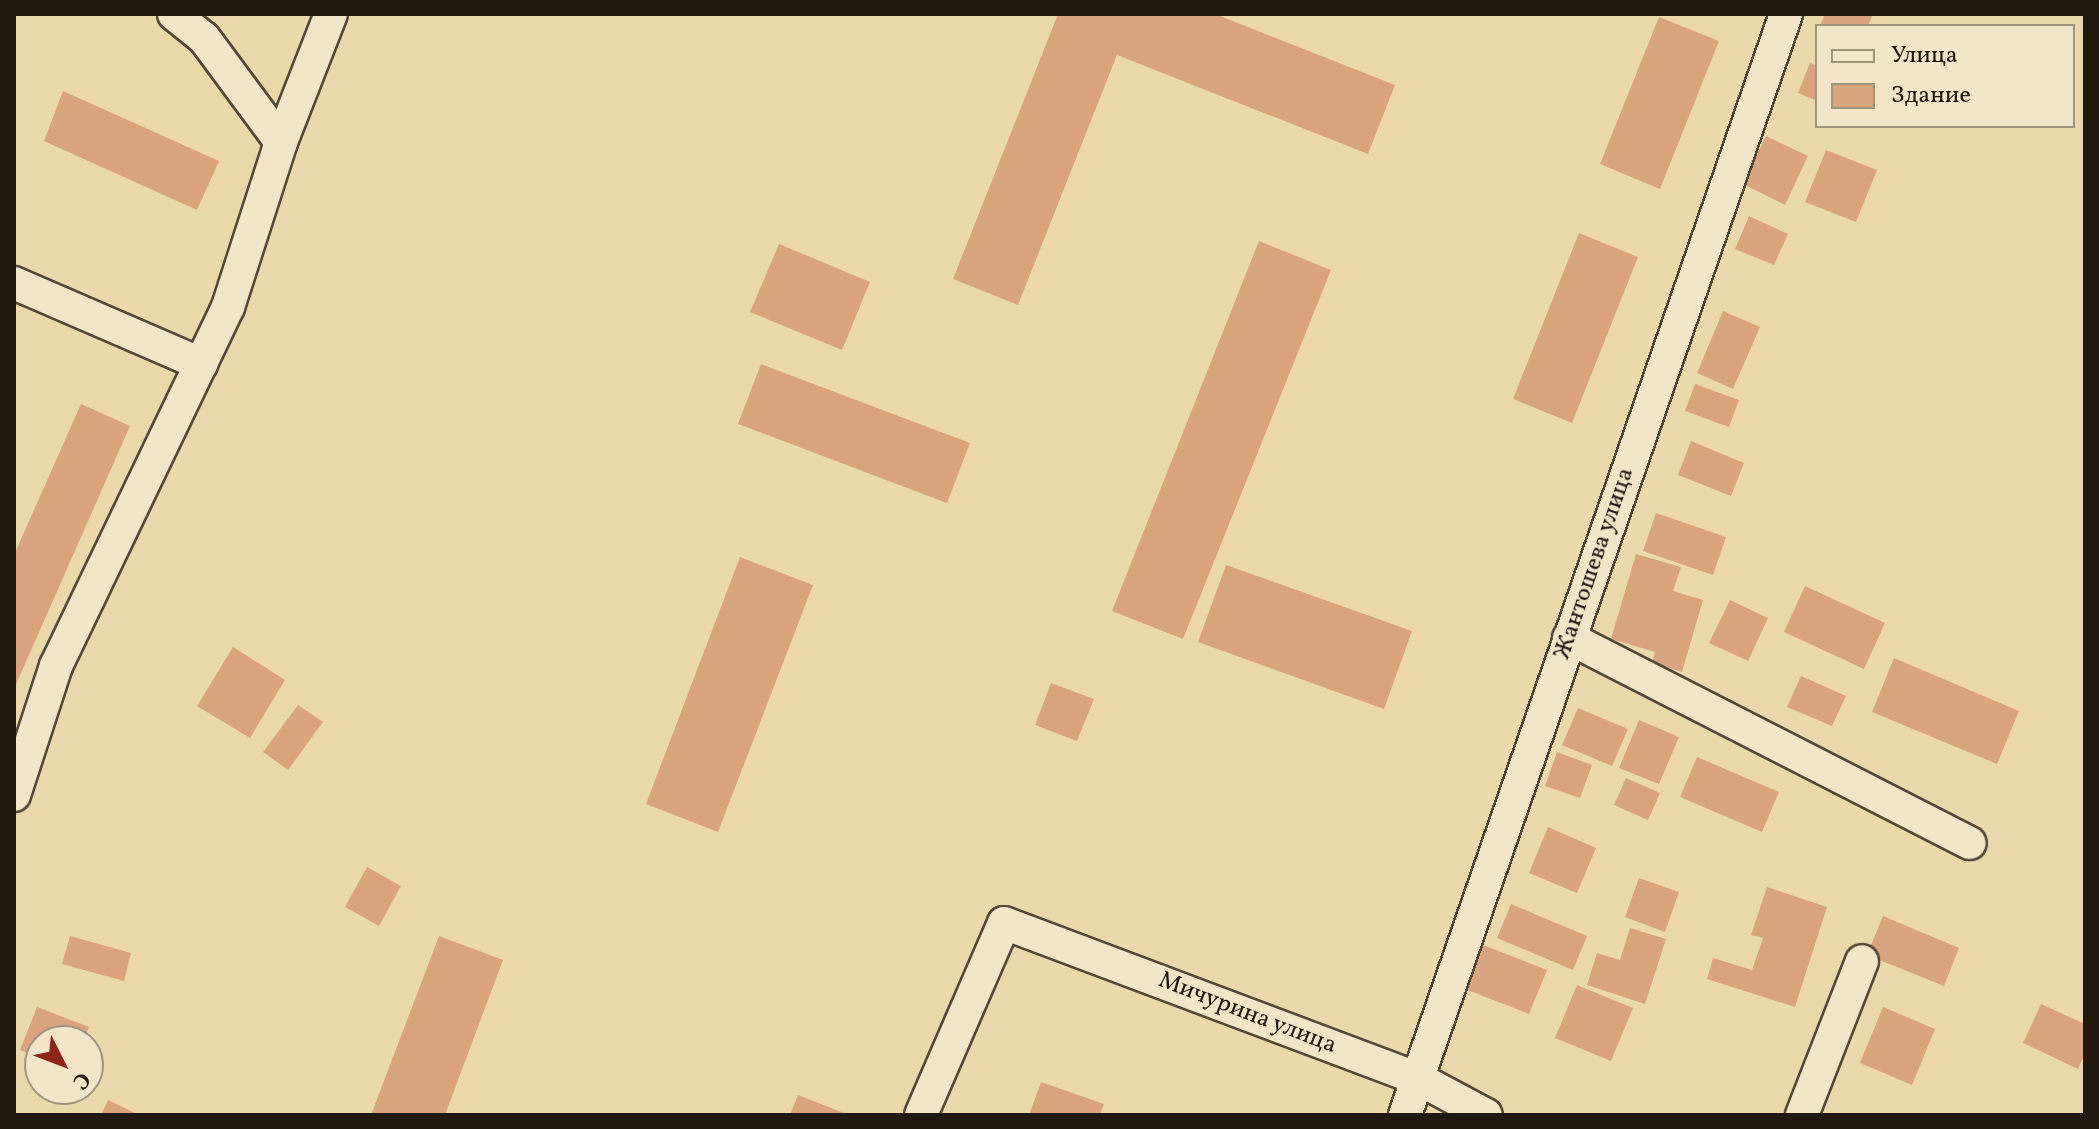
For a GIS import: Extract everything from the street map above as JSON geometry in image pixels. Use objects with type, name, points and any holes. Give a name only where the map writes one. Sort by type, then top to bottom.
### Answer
[{"type":"street","points":[[174,14],[204,38],[281,142]]},
{"type":"street","points":[[14,795],[56,666],[228,307],[281,142],[331,14]]},
{"type":"street","name":"Жантошева улица","points":[[1405,1115],[1786,14]]},
{"type":"street","points":[[14,283],[201,364]]},
{"type":"street","points":[[1569,638],[1970,843]]},
{"type":"street","name":"Мичурина улица","points":[[921,1115],[1004,923],[1417,1078],[1486,1115]]},
{"type":"street","points":[[1802,1115],[1862,961]]},
{"type":"building","points":[[1058,14],[1215,14],[1395,85],[1368,154],[1117,55],[1018,305],[953,279]]},
{"type":"building","points":[[1825,14],[1873,14],[1869,24],[1821,24]]},
{"type":"building","points":[[1659,17],[1719,41],[1660,189],[1600,164]]},
{"type":"building","points":[[1810,63],[1815,65],[1815,100],[1798,93]]},
{"type":"building","points":[[63,91],[219,161],[197,210],[44,141]]},
{"type":"building","points":[[1766,136],[1808,156],[1785,205],[1743,184]]},
{"type":"building","points":[[1826,150],[1877,170],[1856,222],[1805,202]]},
{"type":"building","points":[[1749,216],[1788,234],[1774,265],[1735,249]]},
{"type":"building","points":[[1579,233],[1638,257],[1572,423],[1513,399]]},
{"type":"building","points":[[1259,241],[1331,270],[1183,639],[1112,611]]},
{"type":"building","points":[[779,244],[870,282],[842,350],[750,312]]},
{"type":"building","points":[[1723,311],[1760,327],[1733,389],[1697,373]]},
{"type":"building","points":[[761,364],[970,443],[947,503],[738,424]]},
{"type":"building","points":[[1695,384],[1739,400],[1729,427],[1685,411]]},
{"type":"building","points":[[81,404],[130,426],[14,689],[14,555]]},
{"type":"building","points":[[1691,441],[1744,463],[1731,496],[1678,475]]},
{"type":"building","points":[[1656,513],[1726,537],[1713,575],[1643,551]]},
{"type":"building","points":[[1636,554],[1681,567],[1673,591],[1703,600],[1682,672],[1652,663],[1655,652],[1611,639]]},
{"type":"building","points":[[740,557],[813,585],[718,832],[646,804]]},
{"type":"building","points":[[1226,565],[1412,631],[1384,709],[1198,642]]},
{"type":"building","points":[[1805,586],[1885,623],[1864,669],[1784,632]]},
{"type":"building","points":[[1730,600],[1768,618],[1748,661],[1709,643]]},
{"type":"building","points":[[233,647],[285,680],[250,738],[197,706]]},
{"type":"building","points":[[1894,658],[2019,711],[1997,764],[1872,712]]},
{"type":"building","points":[[1801,676],[1846,696],[1832,726],[1787,707]]},
{"type":"building","points":[[1051,683],[1094,699],[1077,741],[1035,725]]},
{"type":"building","points":[[298,705],[323,722],[288,770],[263,752]]},
{"type":"building","points":[[1578,708],[1628,729],[1612,766],[1562,745]]},
{"type":"building","points":[[1639,720],[1679,737],[1659,784],[1619,768]]},
{"type":"building","points":[[1557,752],[1592,765],[1580,798],[1545,786]]},
{"type":"building","points":[[1697,757],[1779,792],[1762,832],[1680,797]]},
{"type":"building","points":[[1626,778],[1660,793],[1648,820],[1614,805]]},
{"type":"building","points":[[1548,827],[1596,848],[1577,893],[1529,873]]},
{"type":"building","points":[[367,867],[401,886],[379,926],[345,907]]},
{"type":"building","points":[[1639,878],[1679,892],[1665,932],[1625,917]]},
{"type":"building","points":[[1767,887],[1827,907],[1795,1007],[1707,979],[1713,958],[1752,970],[1763,938],[1751,935]]},
{"type":"building","points":[[1511,904],[1587,936],[1573,970],[1497,938]]},
{"type":"building","points":[[1883,916],[1959,948],[1944,986],[1867,955]]},
{"type":"building","points":[[1630,928],[1666,939],[1645,1004],[1587,985],[1597,953],[1620,960]]},
{"type":"building","points":[[70,936],[131,953],[124,981],[62,964]]},
{"type":"building","points":[[439,936],[503,960],[445,1115],[371,1115]]},
{"type":"building","points":[[1483,945],[1547,970],[1529,1014],[1465,989]]},
{"type":"building","points":[[1577,985],[1633,1008],[1611,1061],[1555,1038]]},
{"type":"building","points":[[2041,1004],[2085,1024],[2085,1054],[2078,1069],[2023,1043]]},
{"type":"building","points":[[37,1007],[84,1025],[30,1025]]},
{"type":"building","points":[[1883,1007],[1935,1029],[1912,1085],[1860,1063]]},
{"type":"building","points":[[1041,1082],[1104,1104],[1100,1115],[1029,1115]]},
{"type":"building","points":[[798,1095],[849,1115],[790,1115]]},
{"type":"building","points":[[108,1100],[139,1115],[101,1115]]}]
